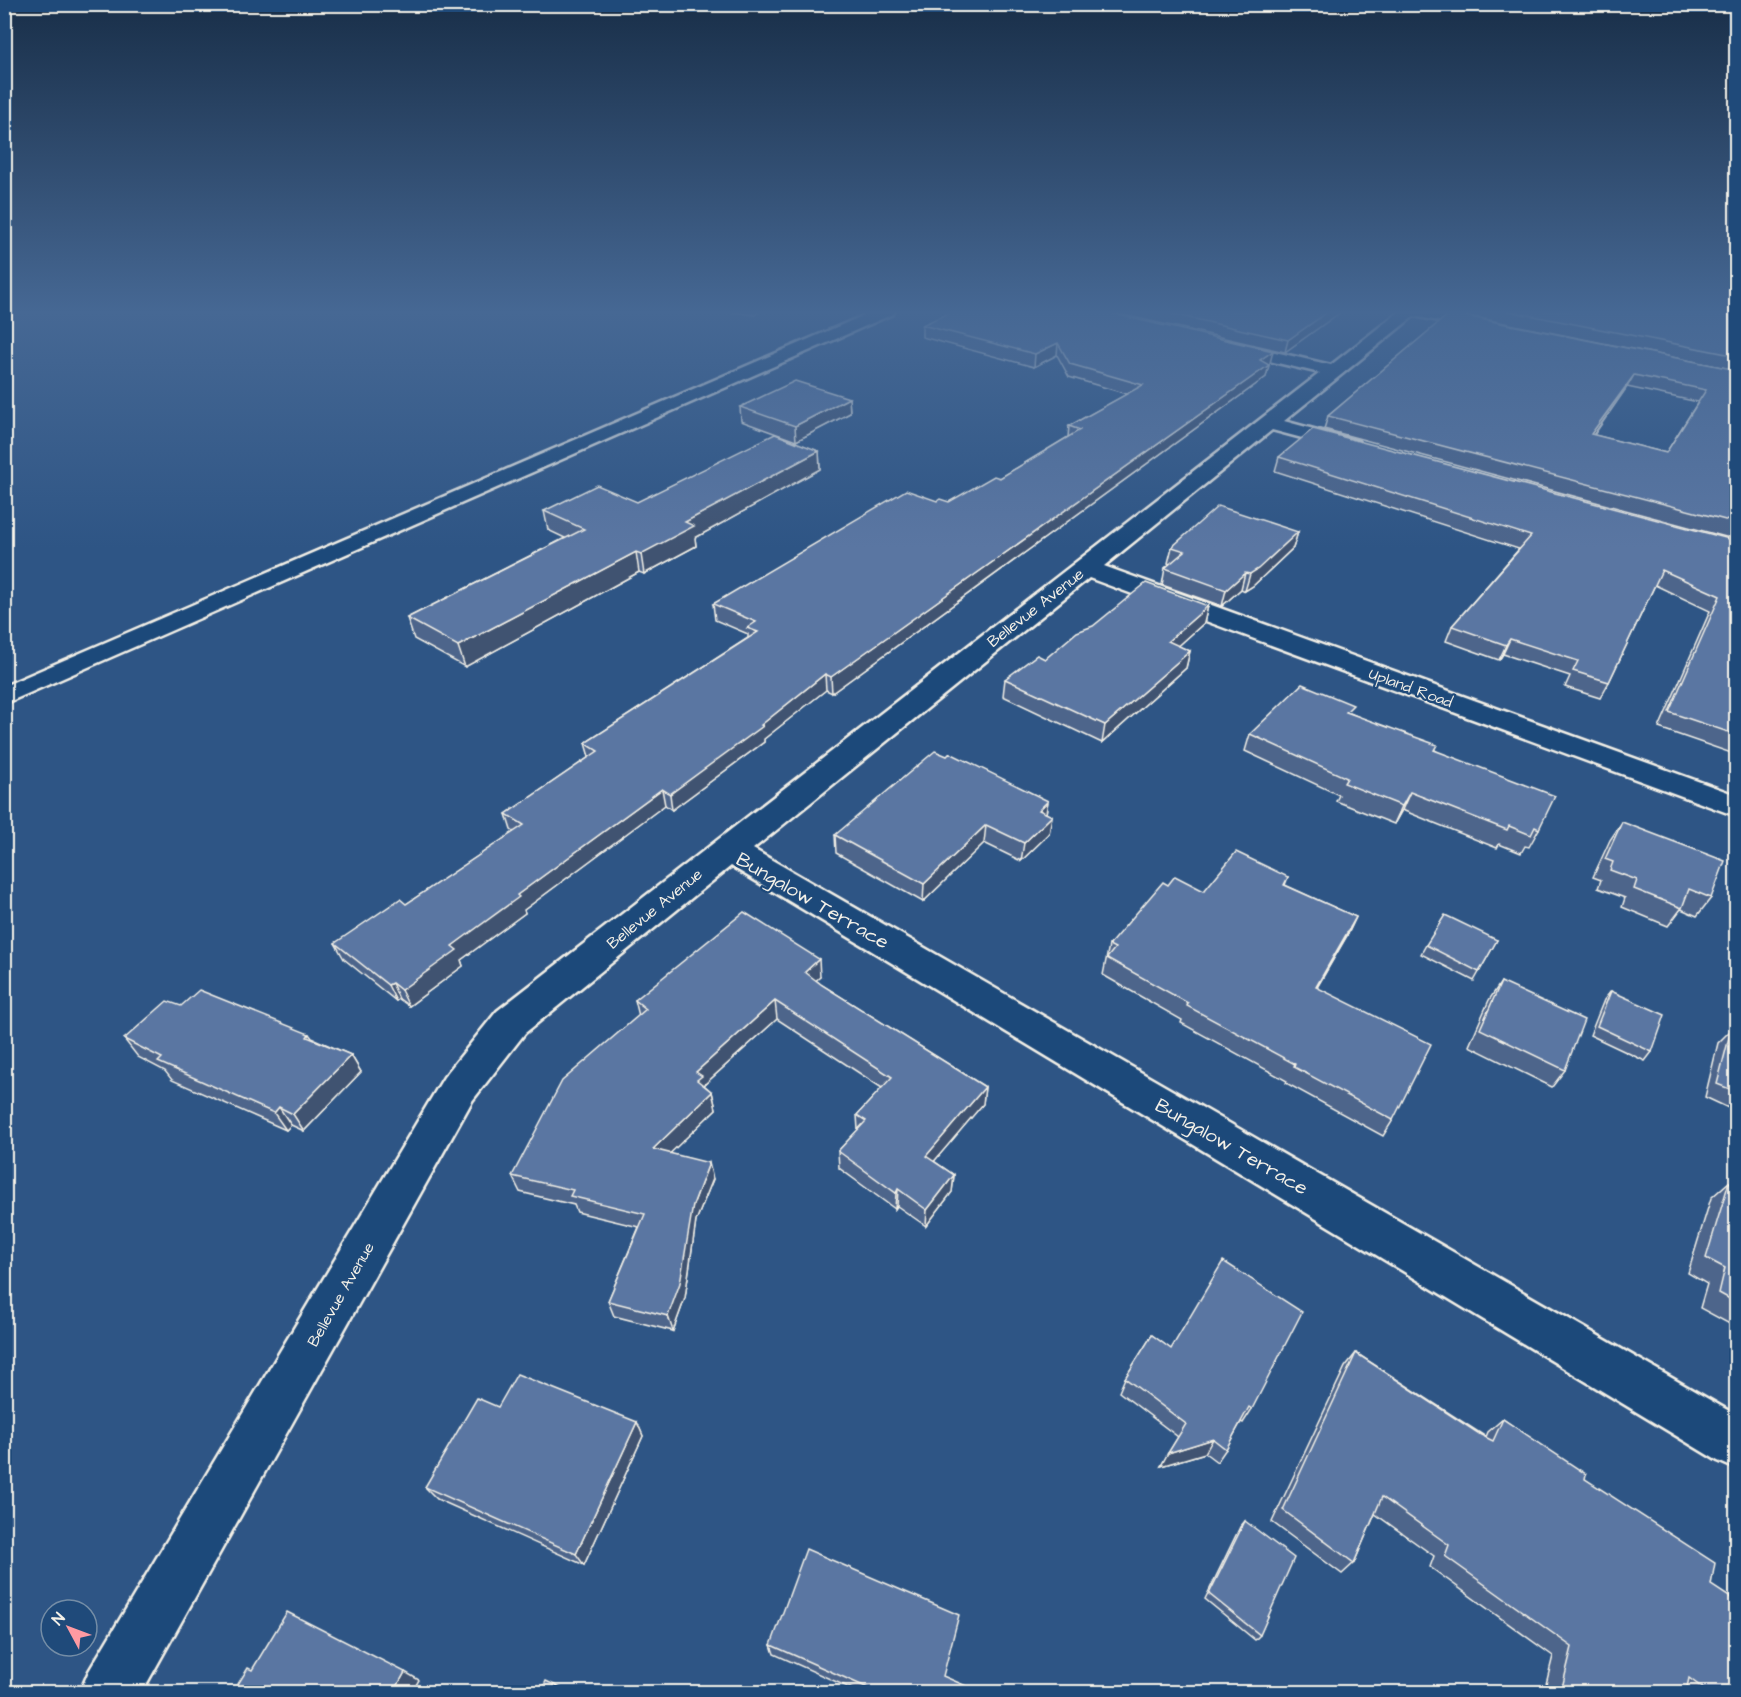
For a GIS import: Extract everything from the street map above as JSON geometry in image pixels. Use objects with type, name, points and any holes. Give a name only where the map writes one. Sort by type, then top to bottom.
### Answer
[{"type":"street","points":[[4,696],[704,390]]},
{"type":"street","name":"Bellevue Avenue","points":[[110,1692],[458,1089],[512,1022],[1310,390]]},
{"type":"street","points":[[1269,423],[1367,449]]},
{"type":"street","name":"Upland Road","points":[[1086,568],[1737,806]]},
{"type":"street","name":"Bungalow Terrace","points":[[728,849],[1737,1443]]},
{"type":"building","points":[[776,390],[824,390],[849,398],[795,426],[740,407]]},
{"type":"building","points":[[1134,390],[1234,390],[831,677],[825,674],[761,725],[763,726],[670,794],[662,789],[517,895],[519,897],[452,946],[457,950],[401,990],[392,983],[388,985],[335,943],[400,899],[406,904],[524,825],[506,814],[598,751],[585,743],[758,632],[747,628],[756,622],[713,604],[906,490],[937,501],[940,499],[949,502],[994,476],[1000,478],[1080,430],[1069,426]]},
{"type":"building","points":[[1359,390],[1623,390],[1591,434],[1666,453],[1706,390],[1737,390],[1737,523],[1328,416]]},
{"type":"building","points":[[1313,429],[1737,541],[1737,735],[1669,712],[1720,596],[1662,570],[1609,682],[1573,671],[1578,661],[1510,639],[1506,645],[1452,626],[1531,536],[1279,457]]},
{"type":"building","points":[[775,434],[819,451],[685,522],[694,526],[641,554],[636,552],[458,646],[407,618],[584,529],[544,511],[597,485],[637,502]]},
{"type":"building","points":[[1218,506],[1298,532],[1258,569],[1250,574],[1245,573],[1226,590],[1165,568],[1185,551],[1172,547]]},
{"type":"building","points":[[1146,583],[1208,606],[1168,641],[1190,651],[1105,725],[1005,679],[1037,655],[1045,659],[1077,632],[1093,626]]},
{"type":"building","points":[[1302,684],[1353,705],[1346,712],[1437,745],[1434,750],[1555,796],[1539,829],[1535,827],[1531,835],[1509,826],[1507,830],[1410,792],[1402,806],[1344,783],[1347,778],[1250,734]]},
{"type":"building","points":[[935,751],[947,756],[950,753],[1048,801],[1039,810],[1052,816],[1024,843],[986,825],[924,884],[835,835]]},
{"type":"building","points":[[1622,822],[1725,861],[1711,898],[1689,889],[1682,908],[1634,889],[1637,880],[1610,870],[1613,862],[1605,859]]},
{"type":"building","points":[[1236,852],[1288,877],[1284,885],[1356,917],[1316,987],[1431,1044],[1393,1120],[1294,1067],[1295,1064],[1187,1006],[1188,1003],[1107,958],[1115,948],[1109,945],[1163,882],[1168,885],[1175,876],[1204,891]]},
{"type":"building","points":[[744,912],[819,959],[805,972],[822,985],[985,1087],[926,1156],[954,1175],[927,1210],[898,1189],[896,1193],[838,1151],[866,1121],[857,1115],[892,1077],[775,1001],[696,1072],[702,1076],[697,1080],[712,1092],[653,1149],[709,1163],[693,1205],[680,1283],[668,1316],[608,1301],[645,1214],[570,1196],[573,1190],[512,1176],[562,1081],[646,1009],[635,1000]]},
{"type":"building","points":[[1445,915],[1497,940],[1479,972],[1426,945]]},
{"type":"building","points":[[1501,982],[1584,1020],[1565,1070],[1480,1029]]},
{"type":"building","points":[[199,990],[309,1034],[307,1037],[351,1055],[293,1114],[279,1107],[274,1113],[158,1062],[162,1058],[124,1039],[167,1001],[181,1006]]},
{"type":"building","points":[[1611,991],[1665,1015],[1652,1052],[1597,1026]]},
{"type":"building","points":[[1731,1030],[1737,1032],[1737,1092],[1717,1084]]},
{"type":"building","points":[[1729,1182],[1737,1186],[1737,1303],[1719,1293],[1725,1268],[1706,1258]]},
{"type":"building","points":[[1223,1261],[1302,1312],[1252,1409],[1249,1407],[1226,1449],[1213,1439],[1168,1453],[1186,1424],[1125,1378],[1152,1335],[1171,1349]]},
{"type":"building","points":[[1356,1353],[1493,1441],[1503,1419],[1586,1474],[1585,1479],[1715,1563],[1711,1585],[1737,1602],[1737,1692],[1708,1692],[1689,1678],[1686,1692],[1561,1692],[1572,1647],[1445,1556],[1449,1545],[1382,1497],[1354,1563],[1283,1510]]},
{"type":"building","points":[[517,1374],[637,1422],[576,1554],[425,1487],[477,1398],[498,1407]]},
{"type":"building","points":[[1245,1521],[1294,1558],[1260,1635],[1209,1594]]},
{"type":"building","points":[[806,1549],[959,1615],[943,1676],[980,1692],[877,1692],[771,1645]]},
{"type":"building","points":[[287,1612],[405,1672],[394,1692],[233,1692],[248,1668],[252,1670]]},
{"type":"building","points":[[546,1681],[569,1692],[541,1692]]}]
